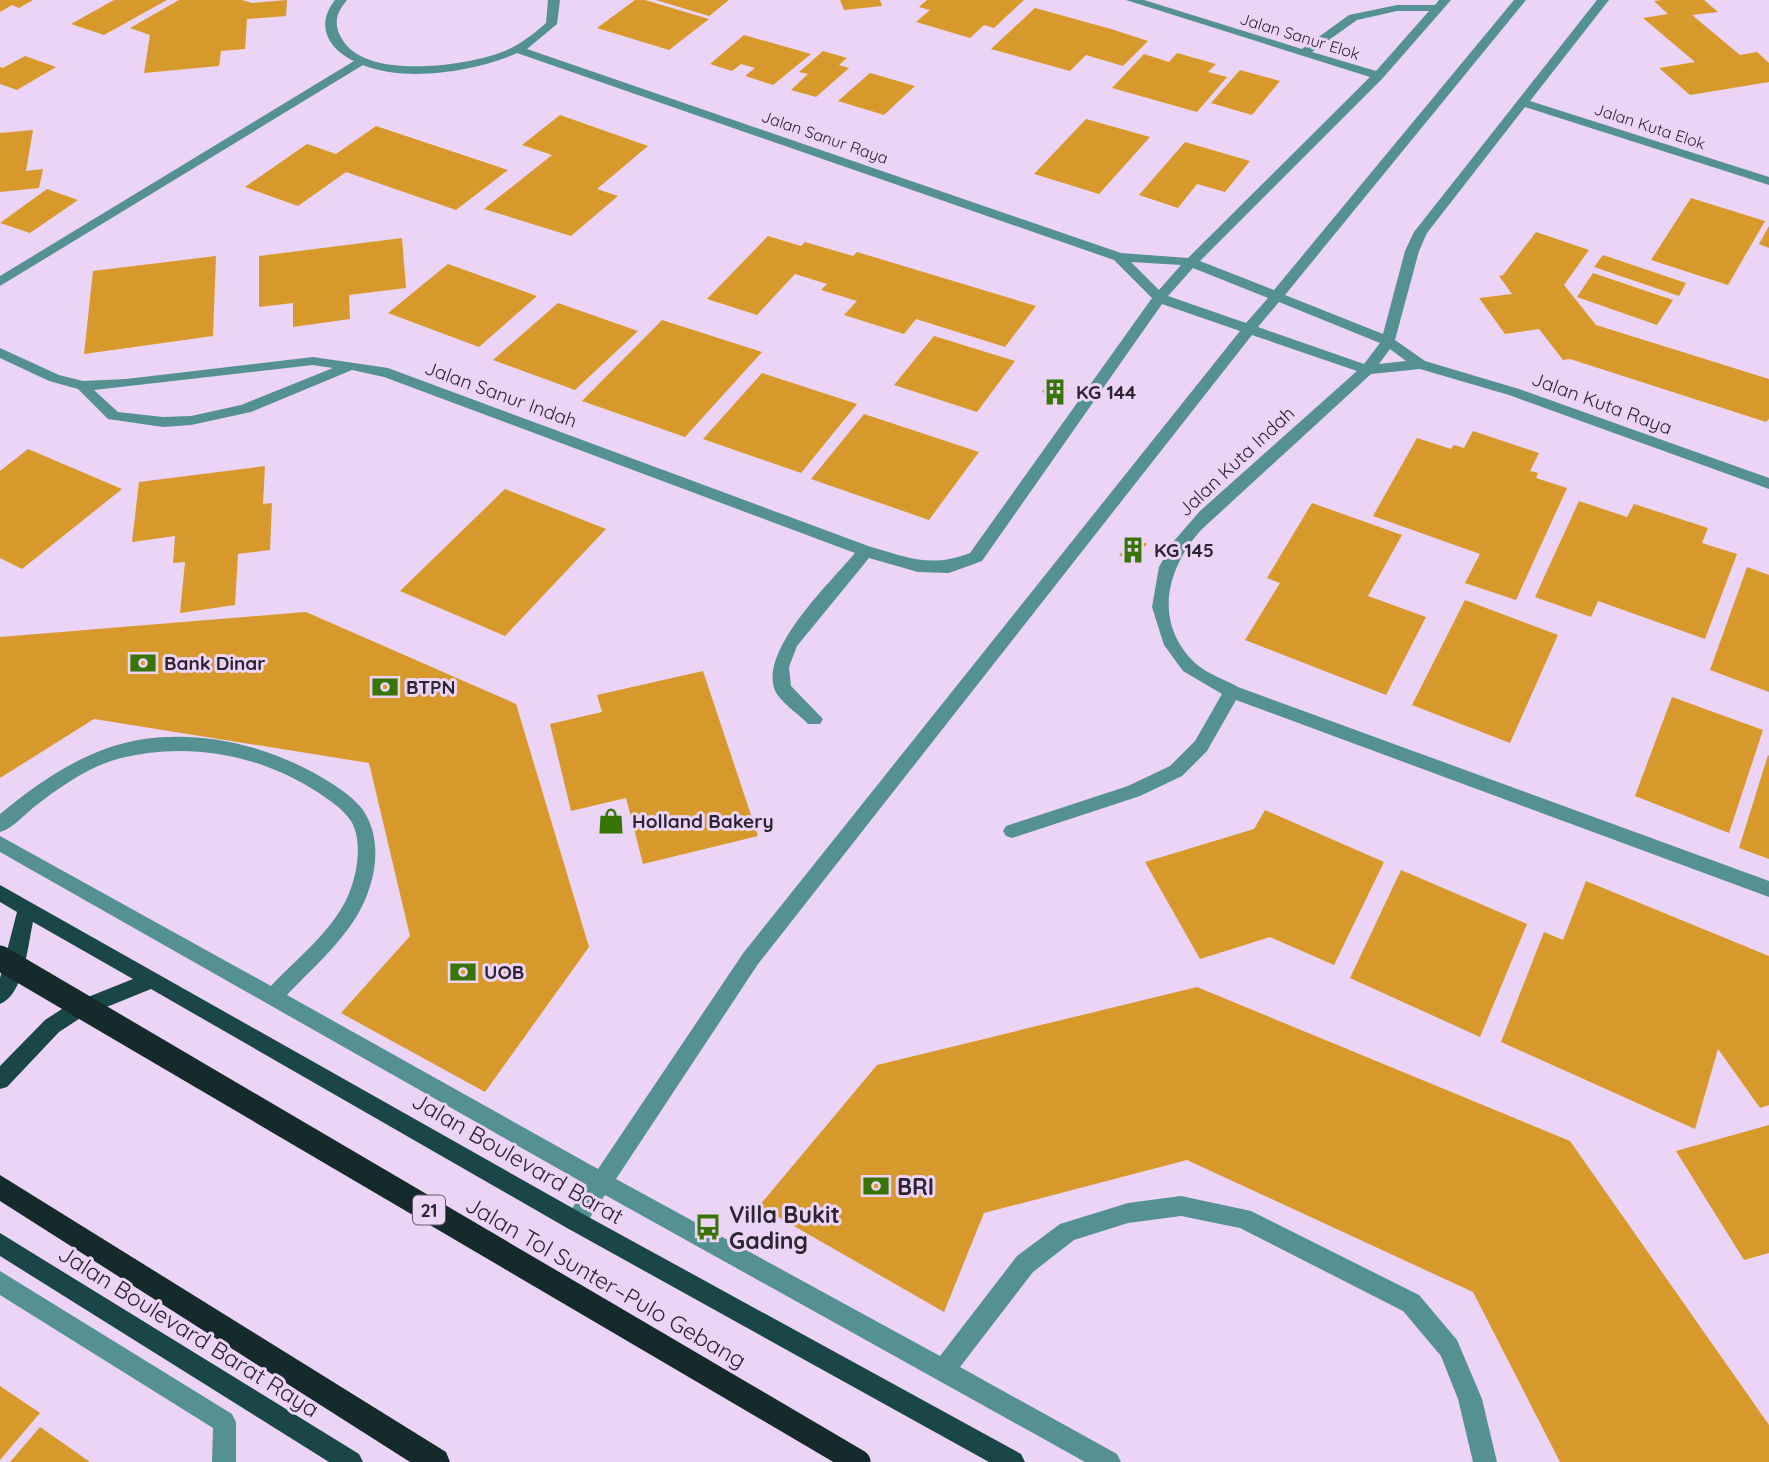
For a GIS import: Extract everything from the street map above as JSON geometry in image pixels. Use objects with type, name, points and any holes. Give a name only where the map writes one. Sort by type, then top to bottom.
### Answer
[{"type":"highway","name":"Jalan Tol Sunter–Pulo Gebang","points":[[0,958],[858,1462]]},
{"type":"highway","points":[[0,1187],[436,1462]]},
{"type":"main road","name":"Jalan Boulevard Barat","points":[[0,893],[575,1221],[1013,1462]]},
{"type":"main road","points":[[0,995],[11,978],[27,908]]},
{"type":"main road","points":[[0,1080],[52,1026],[75,1011],[151,980]]},
{"type":"main road","name":"Jalan Boulevard Barat Raya","points":[[0,1244],[351,1462]]},
{"type":"street","points":[[341,0],[329,19],[331,35],[342,49],[362,61],[390,68],[446,69],[491,61],[519,50],[540,36],[552,21],[556,6],[554,0]]},
{"type":"street","name":"Jalan Sanur Elok","points":[[1132,0],[1378,76]]},
{"type":"street","points":[[575,1221],[751,958],[1249,330],[1520,0]]},
{"type":"street","name":"Jalan Kuta Indah","points":[[1603,0],[1421,232],[1412,251],[1388,341],[1367,370],[1206,514],[1183,541],[1167,566],[1160,614],[1170,642],[1190,668],[1232,692],[1769,889]]},
{"type":"street","points":[[1303,53],[1353,17],[1397,8],[1441,4]]},
{"type":"street","points":[[1159,298],[1191,262],[1378,76],[1441,4]]},
{"type":"street","name":"Jalan Sanur Raya","points":[[519,50],[1119,257],[1191,262],[1278,296]]},
{"type":"street","points":[[0,282],[362,61]]},
{"type":"street","name":"Jalan Kuta Elok","points":[[1522,102],[1769,181]]},
{"type":"street","name":"Jalan Sanur Raya","points":[[1119,257],[1159,298],[1249,330]]},
{"type":"street","name":"Jalan Kuta Raya","points":[[1278,296],[1388,341],[1420,364],[1514,392],[1769,484]]},
{"type":"street","name":"Jalan Sanur Indah","points":[[0,352],[54,378],[83,386],[126,384],[313,361],[388,373],[866,551],[918,566],[949,567],[976,557],[1159,298]]},
{"type":"street","name":"Jalan Kuta Raya","points":[[1249,330],[1367,370],[1420,364]]},
{"type":"street","points":[[83,386],[114,416],[150,422],[183,421],[226,414],[267,403],[350,365]]},
{"type":"street","points":[[814,719],[783,688],[781,667],[789,644],[866,551]]},
{"type":"street","points":[[1012,831],[1134,791],[1176,771],[1202,746],[1232,692]]},
{"type":"street","points":[[0,825],[51,783],[81,766],[117,752],[154,746],[198,744],[235,750],[271,761],[320,784],[359,817],[366,864],[359,890],[342,922],[273,997]]},
{"type":"street","points":[[0,843],[601,1182],[1109,1462]]},
{"type":"street","points":[[944,1370],[1026,1264],[1068,1231],[1128,1213],[1181,1206],[1243,1218],[1412,1303],[1449,1348],[1470,1399],[1485,1462]]},
{"type":"street","points":[[0,1282],[224,1422],[224,1462]]},
{"type":"building","points":[[0,0],[33,0],[19,8],[12,5],[0,12]]},
{"type":"building","points":[[114,0],[167,0],[104,35],[71,24]]},
{"type":"building","points":[[179,0],[242,0],[252,3],[287,0],[286,16],[247,19],[245,49],[221,51],[219,66],[144,73],[150,35],[130,28]]},
{"type":"building","points":[[635,0],[645,0],[709,19],[669,50],[597,28]]},
{"type":"building","points":[[656,0],[729,0],[709,16]]},
{"type":"building","points":[[840,0],[880,0],[882,6],[844,10]]},
{"type":"building","points":[[927,0],[1024,0],[994,28],[984,25],[970,38],[916,22],[930,10],[919,7]]},
{"type":"building","points":[[1704,0],[1718,12],[1692,15],[1740,55],[1757,52],[1769,63],[1769,82],[1690,95],[1659,68],[1695,62],[1643,18],[1668,14],[1654,1]]},
{"type":"building","points":[[1035,8],[1148,41],[1123,66],[1086,55],[1070,71],[991,49]]},
{"type":"building","points":[[744,35],[811,54],[773,85],[745,76],[755,68],[741,64],[732,71],[710,64]]},
{"type":"building","points":[[823,51],[847,58],[839,65],[849,68],[816,97],[791,90],[808,74],[799,72]]},
{"type":"building","points":[[1177,53],[1216,64],[1208,72],[1227,77],[1197,112],[1112,88],[1144,54],[1169,62]]},
{"type":"building","points":[[25,56],[56,67],[17,90],[0,84],[0,67],[3,68]]},
{"type":"building","points":[[1240,70],[1280,81],[1252,115],[1211,103]]},
{"type":"building","points":[[870,73],[915,86],[884,115],[838,101]]},
{"type":"building","points":[[560,115],[648,146],[597,189],[618,196],[571,236],[484,209],[552,155],[522,145]]},
{"type":"building","points":[[1086,119],[1150,137],[1099,194],[1034,174]]},
{"type":"building","points":[[376,126],[508,170],[456,210],[346,172],[298,206],[245,187],[307,144],[336,154]]},
{"type":"building","points":[[33,130],[26,171],[43,169],[39,188],[0,192],[0,133]]},
{"type":"building","points":[[1185,142],[1250,161],[1225,192],[1197,184],[1178,208],[1139,195]]},
{"type":"building","points":[[47,189],[78,200],[30,233],[0,223]]},
{"type":"building","points":[[1691,198],[1765,221],[1728,285],[1651,260]]},
{"type":"building","points":[[1769,226],[1769,248],[1759,244]]},
{"type":"building","points":[[1536,232],[1589,250],[1564,285],[1596,325],[1769,379],[1769,419],[1766,422],[1570,359],[1563,360],[1539,329],[1505,334],[1479,298],[1512,294],[1499,276],[1503,275]]},
{"type":"building","points":[[768,236],[801,246],[805,242],[853,256],[857,252],[1036,306],[1005,347],[916,319],[904,334],[844,315],[857,301],[821,290],[827,284],[795,274],[757,315],[707,299]]},
{"type":"building","points":[[402,238],[406,288],[349,295],[350,319],[293,327],[293,303],[259,307],[259,256]]},
{"type":"building","points":[[1603,255],[1686,283],[1679,296],[1594,267]]},
{"type":"building","points":[[216,256],[213,336],[84,354],[93,271]]},
{"type":"building","points":[[448,264],[537,296],[479,347],[388,313]]},
{"type":"building","points":[[1593,273],[1673,300],[1657,325],[1577,297]]},
{"type":"building","points":[[558,303],[638,331],[575,390],[493,360]]},
{"type":"building","points":[[662,320],[762,352],[685,437],[582,401]]},
{"type":"building","points":[[934,336],[1015,361],[977,412],[894,385]]},
{"type":"building","points":[[762,373],[857,404],[801,473],[703,439]]},
{"type":"building","name":"KG 144","points":[[1048,384],[1067,391],[1061,399],[1042,392]]},
{"type":"building","points":[[864,414],[979,452],[929,520],[811,479]]},
{"type":"building","points":[[1473,431],[1539,453],[1530,471],[1538,473],[1536,478],[1567,488],[1516,600],[1465,583],[1480,554],[1373,516],[1417,438],[1451,449],[1454,445],[1464,448]]},
{"type":"building","points":[[28,449],[122,489],[22,569],[0,558],[0,471]]},
{"type":"building","points":[[265,466],[263,504],[272,503],[270,550],[238,554],[235,605],[180,613],[185,562],[173,563],[175,536],[132,542],[139,482]]},
{"type":"building","points":[[505,489],[606,529],[505,636],[400,591]]},
{"type":"building","points":[[1579,501],[1627,517],[1634,504],[1708,528],[1702,543],[1737,554],[1705,639],[1598,601],[1591,617],[1535,597]]},
{"type":"building","points":[[1312,503],[1402,535],[1368,596],[1426,617],[1386,695],[1245,640],[1280,583],[1267,578]]},
{"type":"building","name":"KG 145","points":[[1136,538],[1147,544],[1130,561],[1119,555]]},
{"type":"building","points":[[1747,567],[1769,575],[1769,692],[1710,670]]},
{"type":"building","points":[[1465,600],[1558,635],[1510,743],[1412,705]]},
{"type":"building","points":[[306,612],[516,704],[589,947],[485,1092],[341,1013],[410,936],[369,763],[94,719],[0,778],[0,637]]},
{"type":"building","points":[[703,671],[758,836],[643,864],[626,798],[571,811],[550,724],[602,712],[597,695]]},
{"type":"building","points":[[1672,697],[1763,730],[1729,833],[1635,796]]},
{"type":"building","points":[[1769,756],[1769,859],[1739,848]]},
{"type":"building","points":[[1265,810],[1384,862],[1334,965],[1270,937],[1200,959],[1145,862],[1254,829]]},
{"type":"building","points":[[1401,870],[1527,924],[1480,1037],[1350,978]]},
{"type":"building","points":[[1586,881],[1769,956],[1769,1105],[1760,1108],[1718,1049],[1695,1129],[1501,1042],[1544,932],[1563,940]]},
{"type":"building","points":[[1197,987],[1570,1141],[1769,1425],[1769,1462],[1560,1462],[1473,1292],[1187,1160],[984,1213],[944,1312],[759,1206],[877,1065]]},
{"type":"building","points":[[1769,1125],[1769,1253],[1744,1260],[1676,1151]]},
{"type":"building","points":[[0,1386],[40,1413],[0,1460]]},
{"type":"building","points":[[40,1427],[90,1462],[10,1462]]},
{"type":"place","name":"KG 144","points":[[1055,392]]},
{"type":"place","name":"KG 145","points":[[1133,550]]},
{"type":"place","name":"Bank Dinar","points":[[143,663]]},
{"type":"place","name":"BTPN","points":[[385,687]]},
{"type":"place","name":"Holland Bakery","points":[[611,821]]},
{"type":"place","name":"UOB","points":[[463,972]]},
{"type":"place","name":"BRI","points":[[876,1186]]},
{"type":"place","name":"Villa Bukit Gading","points":[[708,1227]]}]
